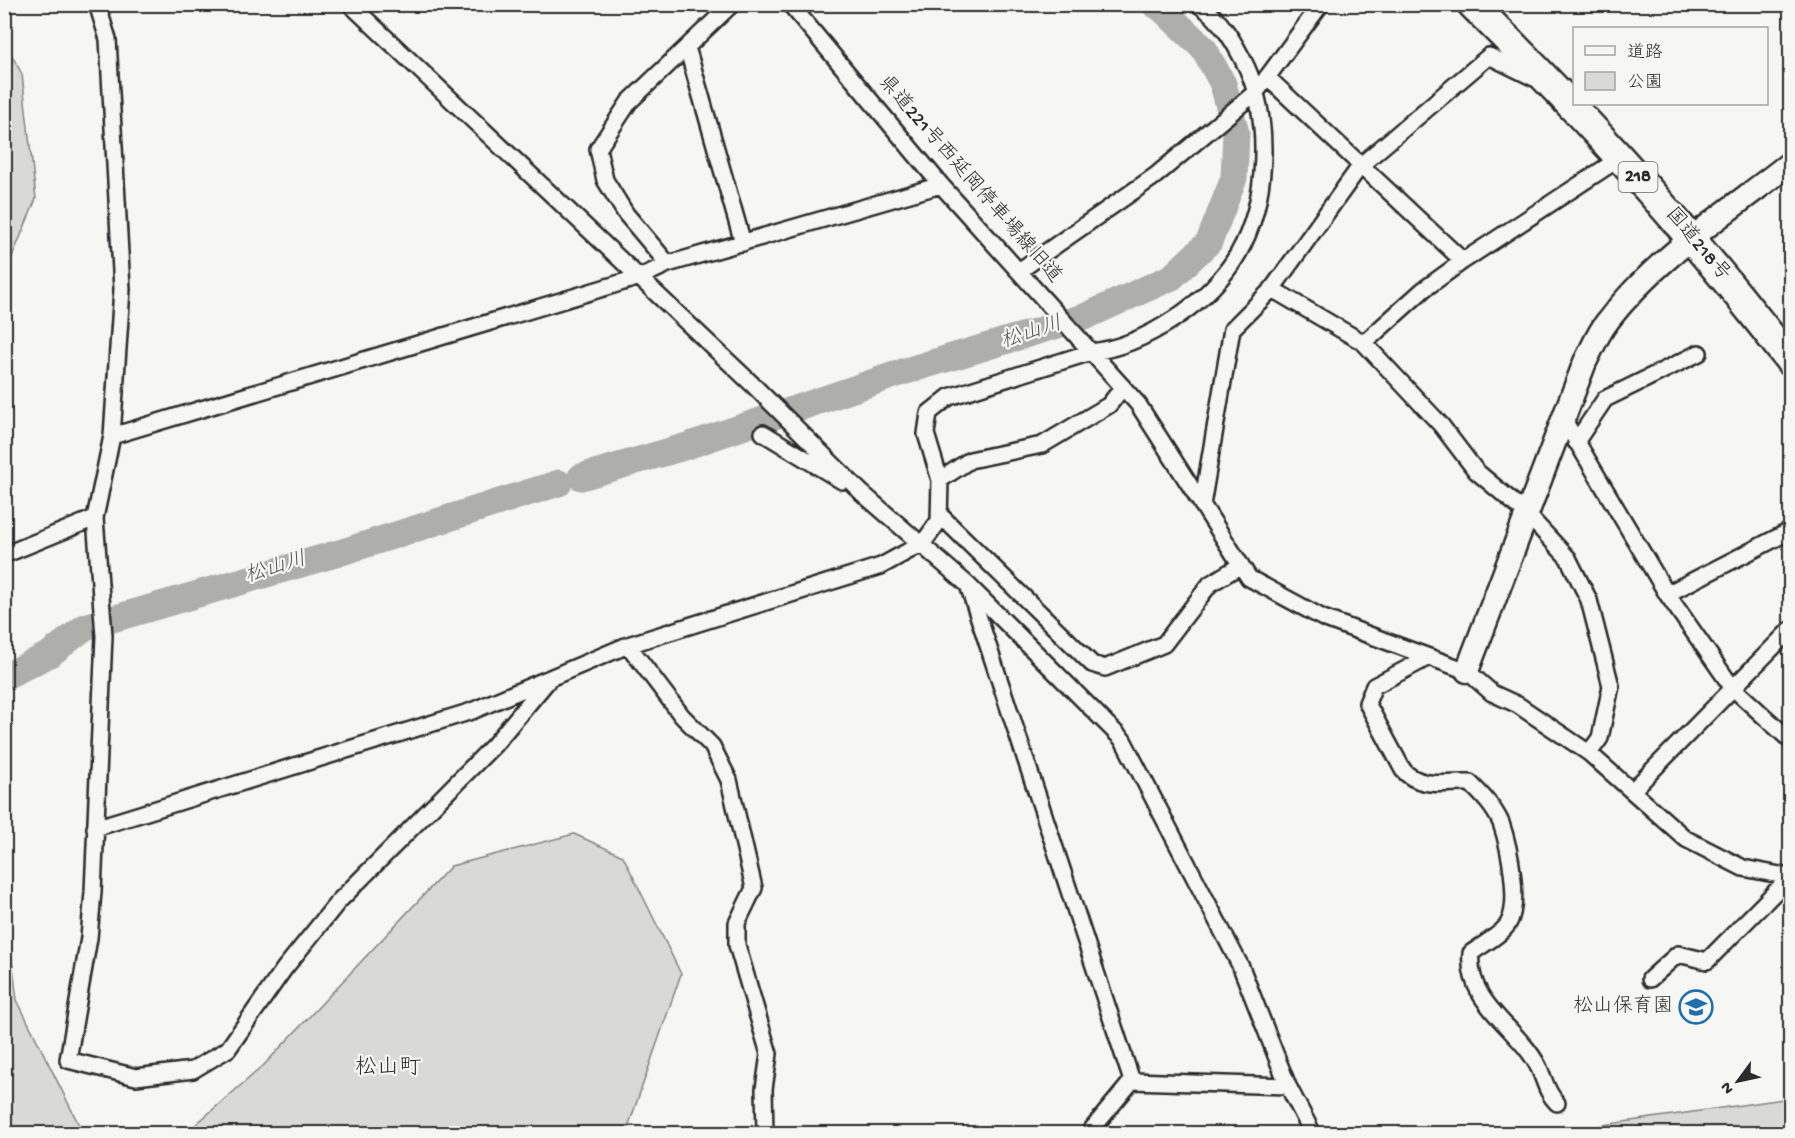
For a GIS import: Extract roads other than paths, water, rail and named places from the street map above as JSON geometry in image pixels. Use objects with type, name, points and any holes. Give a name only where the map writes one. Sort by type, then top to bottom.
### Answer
[{"type":"highway","name":"国道218号","points":[[1472,4],[1619,155],[1703,231],[1791,362]]},
{"type":"street","points":[[97,4],[108,39],[122,289],[112,436],[95,518],[104,636],[89,938],[68,1060],[136,1077],[193,1070],[228,1049],[284,969],[338,902],[494,745],[550,678]]},
{"type":"street","points":[[351,4],[752,384],[862,493],[923,543],[968,585],[1123,740],[1241,967],[1288,1086],[1313,1134]]},
{"type":"street","points":[[668,264],[626,213],[605,180],[598,149],[629,102],[732,4]]},
{"type":"street","name":"県道221号西延岡停車場線旧道","points":[[790,4],[941,185],[1138,404],[1249,578],[1323,618],[1467,671],[1492,693],[1518,705],[1589,753],[1686,839],[1743,868],[1791,877]]},
{"type":"street","points":[[95,828],[472,711],[628,645],[880,566],[923,543],[939,521],[940,515],[940,480],[926,434],[929,413],[949,397],[1090,352],[1113,349],[1167,325],[1205,293],[1238,254],[1256,208],[1264,147],[1256,91],[1234,41],[1197,4]]},
{"type":"street","points":[[1019,271],[1155,176],[1256,91],[1322,4]]},
{"type":"street","points":[[687,46],[743,243]]},
{"type":"street","points":[[1202,505],[1232,329],[1272,290],[1361,165],[1489,56],[1558,90]]},
{"type":"street","points":[[1268,77],[1463,261]]},
{"type":"street","points":[[1364,343],[1423,290],[1463,261],[1617,160],[1619,155]]},
{"type":"street","points":[[1467,671],[1585,362],[1605,324],[1630,294],[1703,231],[1791,163]]},
{"type":"street","points":[[112,436],[640,277],[668,264],[941,185]]},
{"type":"street","points":[[1272,290],[1364,343],[1441,425],[1476,471],[1526,513],[1568,558],[1589,600],[1601,637],[1611,686],[1600,738],[1589,753]]},
{"type":"street","points":[[1576,442],[1605,399],[1700,354]]},
{"type":"street","points":[[940,480],[970,460],[1042,445],[1109,405],[1123,387]]},
{"type":"street","points":[[1564,420],[1667,594],[1732,687],[1791,740]]},
{"type":"street","points":[[763,434],[862,493]]},
{"type":"street","points":[[940,515],[1092,664],[1105,668],[1164,644],[1210,584],[1241,565]]},
{"type":"street","points":[[4,555],[95,518]]},
{"type":"street","points":[[1667,594],[1791,531]]},
{"type":"street","points":[[968,585],[1132,1081]]},
{"type":"street","points":[[1632,791],[1732,687],[1791,630]]},
{"type":"street","points":[[628,645],[682,716],[712,746],[729,780],[754,888],[738,923],[737,945],[769,1054],[764,1089],[765,1134]]},
{"type":"street","points":[[1429,657],[1374,686],[1367,703],[1403,770],[1411,780],[1422,783],[1470,783],[1486,799],[1500,822],[1512,878],[1512,911],[1507,925],[1471,952],[1470,964],[1478,992],[1490,1010],[1521,1041],[1539,1067],[1547,1093],[1557,1103]]},
{"type":"street","points":[[1650,979],[1678,954],[1707,961],[1791,877]]},
{"type":"street","points":[[1132,1081],[1288,1086]]},
{"type":"street","points":[[1088,1134],[1132,1081]]},
{"type":"waterway","name":"松山川","points":[[581,477],[684,447],[906,371],[1084,317],[1172,277],[1209,242],[1234,178],[1236,133],[1223,84],[1204,49],[1154,4]]},
{"type":"waterway","name":"松山川","points":[[4,677],[50,654],[85,627],[339,553],[559,483]]},
{"type":"place","name":"松山保育園","points":[[1696,1007]]},
{"type":"district","name":"松山町","points":[[388,1069]]}]
